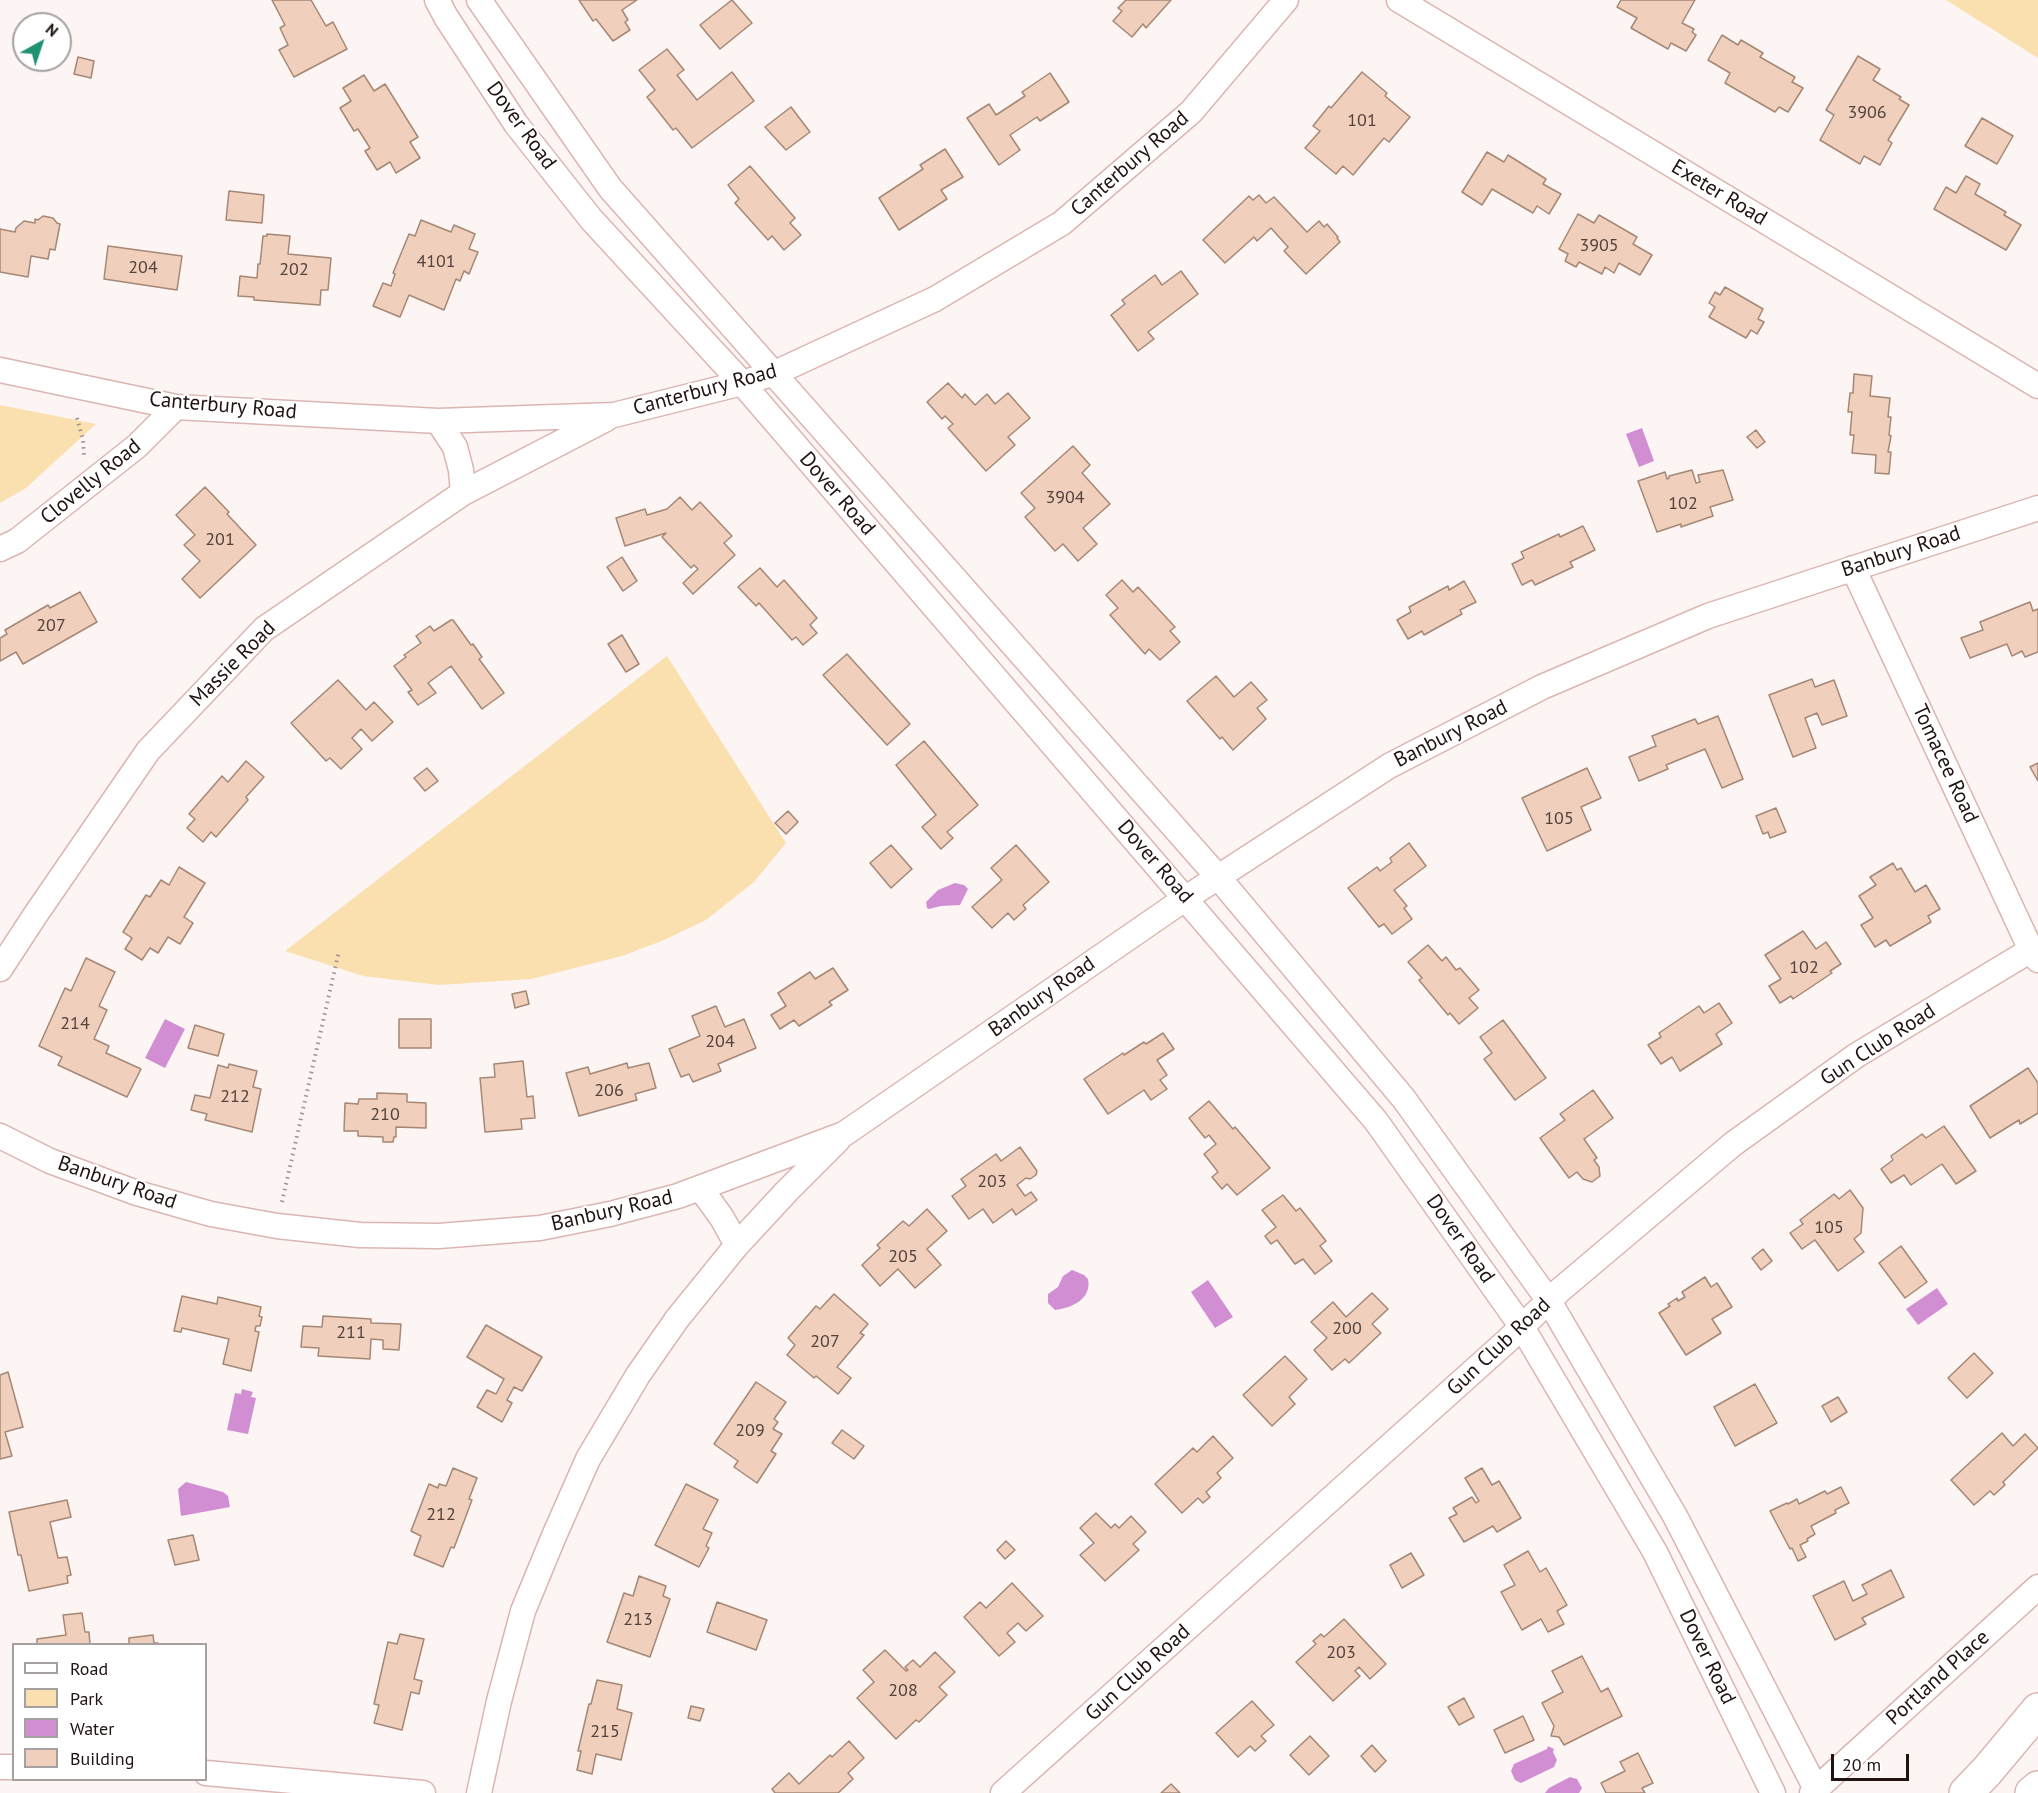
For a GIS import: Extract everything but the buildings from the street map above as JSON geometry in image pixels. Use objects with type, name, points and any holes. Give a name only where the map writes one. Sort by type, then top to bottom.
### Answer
[{"type":"highway","points":[[1966,1793],[1987,1772],[2038,1710]]},
{"type":"highway","points":[[2032,1793],[2038,1788]]},
{"type":"street","name":"Dover Road","points":[[437,0],[516,123],[591,219],[742,383],[1376,1121],[1522,1326],[1655,1552],[1773,1793]]},
{"type":"street","name":"Dover Road","points":[[479,0],[610,188],[1218,877],[1404,1099],[1549,1301],[1676,1516],[1814,1791]]},
{"type":"street","name":"Canterbury Road","points":[[0,370],[176,407],[438,421],[614,415],[742,383],[774,373],[935,299],[1062,223],[1191,112],[1286,0]]},
{"type":"street","name":"Exeter Road","points":[[1399,0],[2038,386]]},
{"type":"street","name":"Clovelly Road","points":[[0,549],[17,542],[137,446],[176,407]]},
{"type":"street","name":"Massie Road","points":[[0,969],[148,751],[264,629],[463,493],[614,415]]},
{"type":"street","points":[[438,421],[455,447],[461,470],[463,493]]},
{"type":"street","name":"Banbury Road","points":[[0,1136],[50,1161],[137,1193],[211,1214],[277,1226],[360,1235],[439,1236],[540,1228],[610,1214],[701,1189],[844,1134],[1186,898],[1389,766],[1542,687],[1708,616],[2038,508]]},
{"type":"street","name":"Tomacee Road","points":[[1854,568],[2035,955]]},
{"type":"street","name":"Gun Club Road","points":[[1004,1793],[1549,1301],[1733,1144],[1857,1055],[2035,955]]},
{"type":"street","points":[[479,1793],[499,1701],[523,1611],[588,1459],[638,1375],[677,1319],[737,1245],[844,1134]]},
{"type":"street","points":[[701,1189],[722,1218],[737,1245]]},
{"type":"street","name":"Portland Place","points":[[1814,1791],[2038,1587]]},
{"type":"street","points":[[207,1773],[423,1793]]},
{"type":"path","points":[[77,418],[83,440],[84,462]]},
{"type":"path","points":[[277,1226],[339,951]]},
{"type":"green space","points":[[1946,0],[2038,0],[2038,58]]},
{"type":"green space","points":[[0,405],[96,424],[26,488],[0,503]]},
{"type":"green space","points":[[667,656],[786,843],[754,882],[706,920],[664,940],[622,956],[531,979],[439,985],[363,976],[285,951]]},
{"type":"water","points":[[1642,428],[1654,461],[1639,467],[1626,434]]},
{"type":"water","points":[[955,883],[964,885],[968,889],[960,905],[927,908],[926,902],[938,890]]},
{"type":"water","points":[[165,1019],[185,1029],[165,1068],[145,1058]]},
{"type":"water","points":[[1072,1270],[1088,1279],[1087,1292],[1074,1305],[1055,1310],[1048,1303],[1048,1294],[1058,1287],[1063,1276]]},
{"type":"water","points":[[1208,1280],[1233,1317],[1215,1328],[1191,1292]]},
{"type":"water","points":[[1937,1288],[1948,1304],[1918,1325],[1906,1309]]},
{"type":"water","points":[[242,1389],[253,1392],[251,1397],[256,1398],[248,1434],[227,1430],[235,1393],[241,1394]]},
{"type":"water","points":[[186,1482],[223,1492],[228,1496],[230,1507],[181,1516],[178,1489]]},
{"type":"water","points":[[1548,1746],[1554,1749],[1557,1760],[1554,1767],[1521,1783],[1515,1780],[1511,1771],[1514,1764],[1547,1749]]},
{"type":"water","points":[[1570,1777],[1577,1779],[1582,1788],[1579,1793],[1545,1793],[1549,1788]]}]
